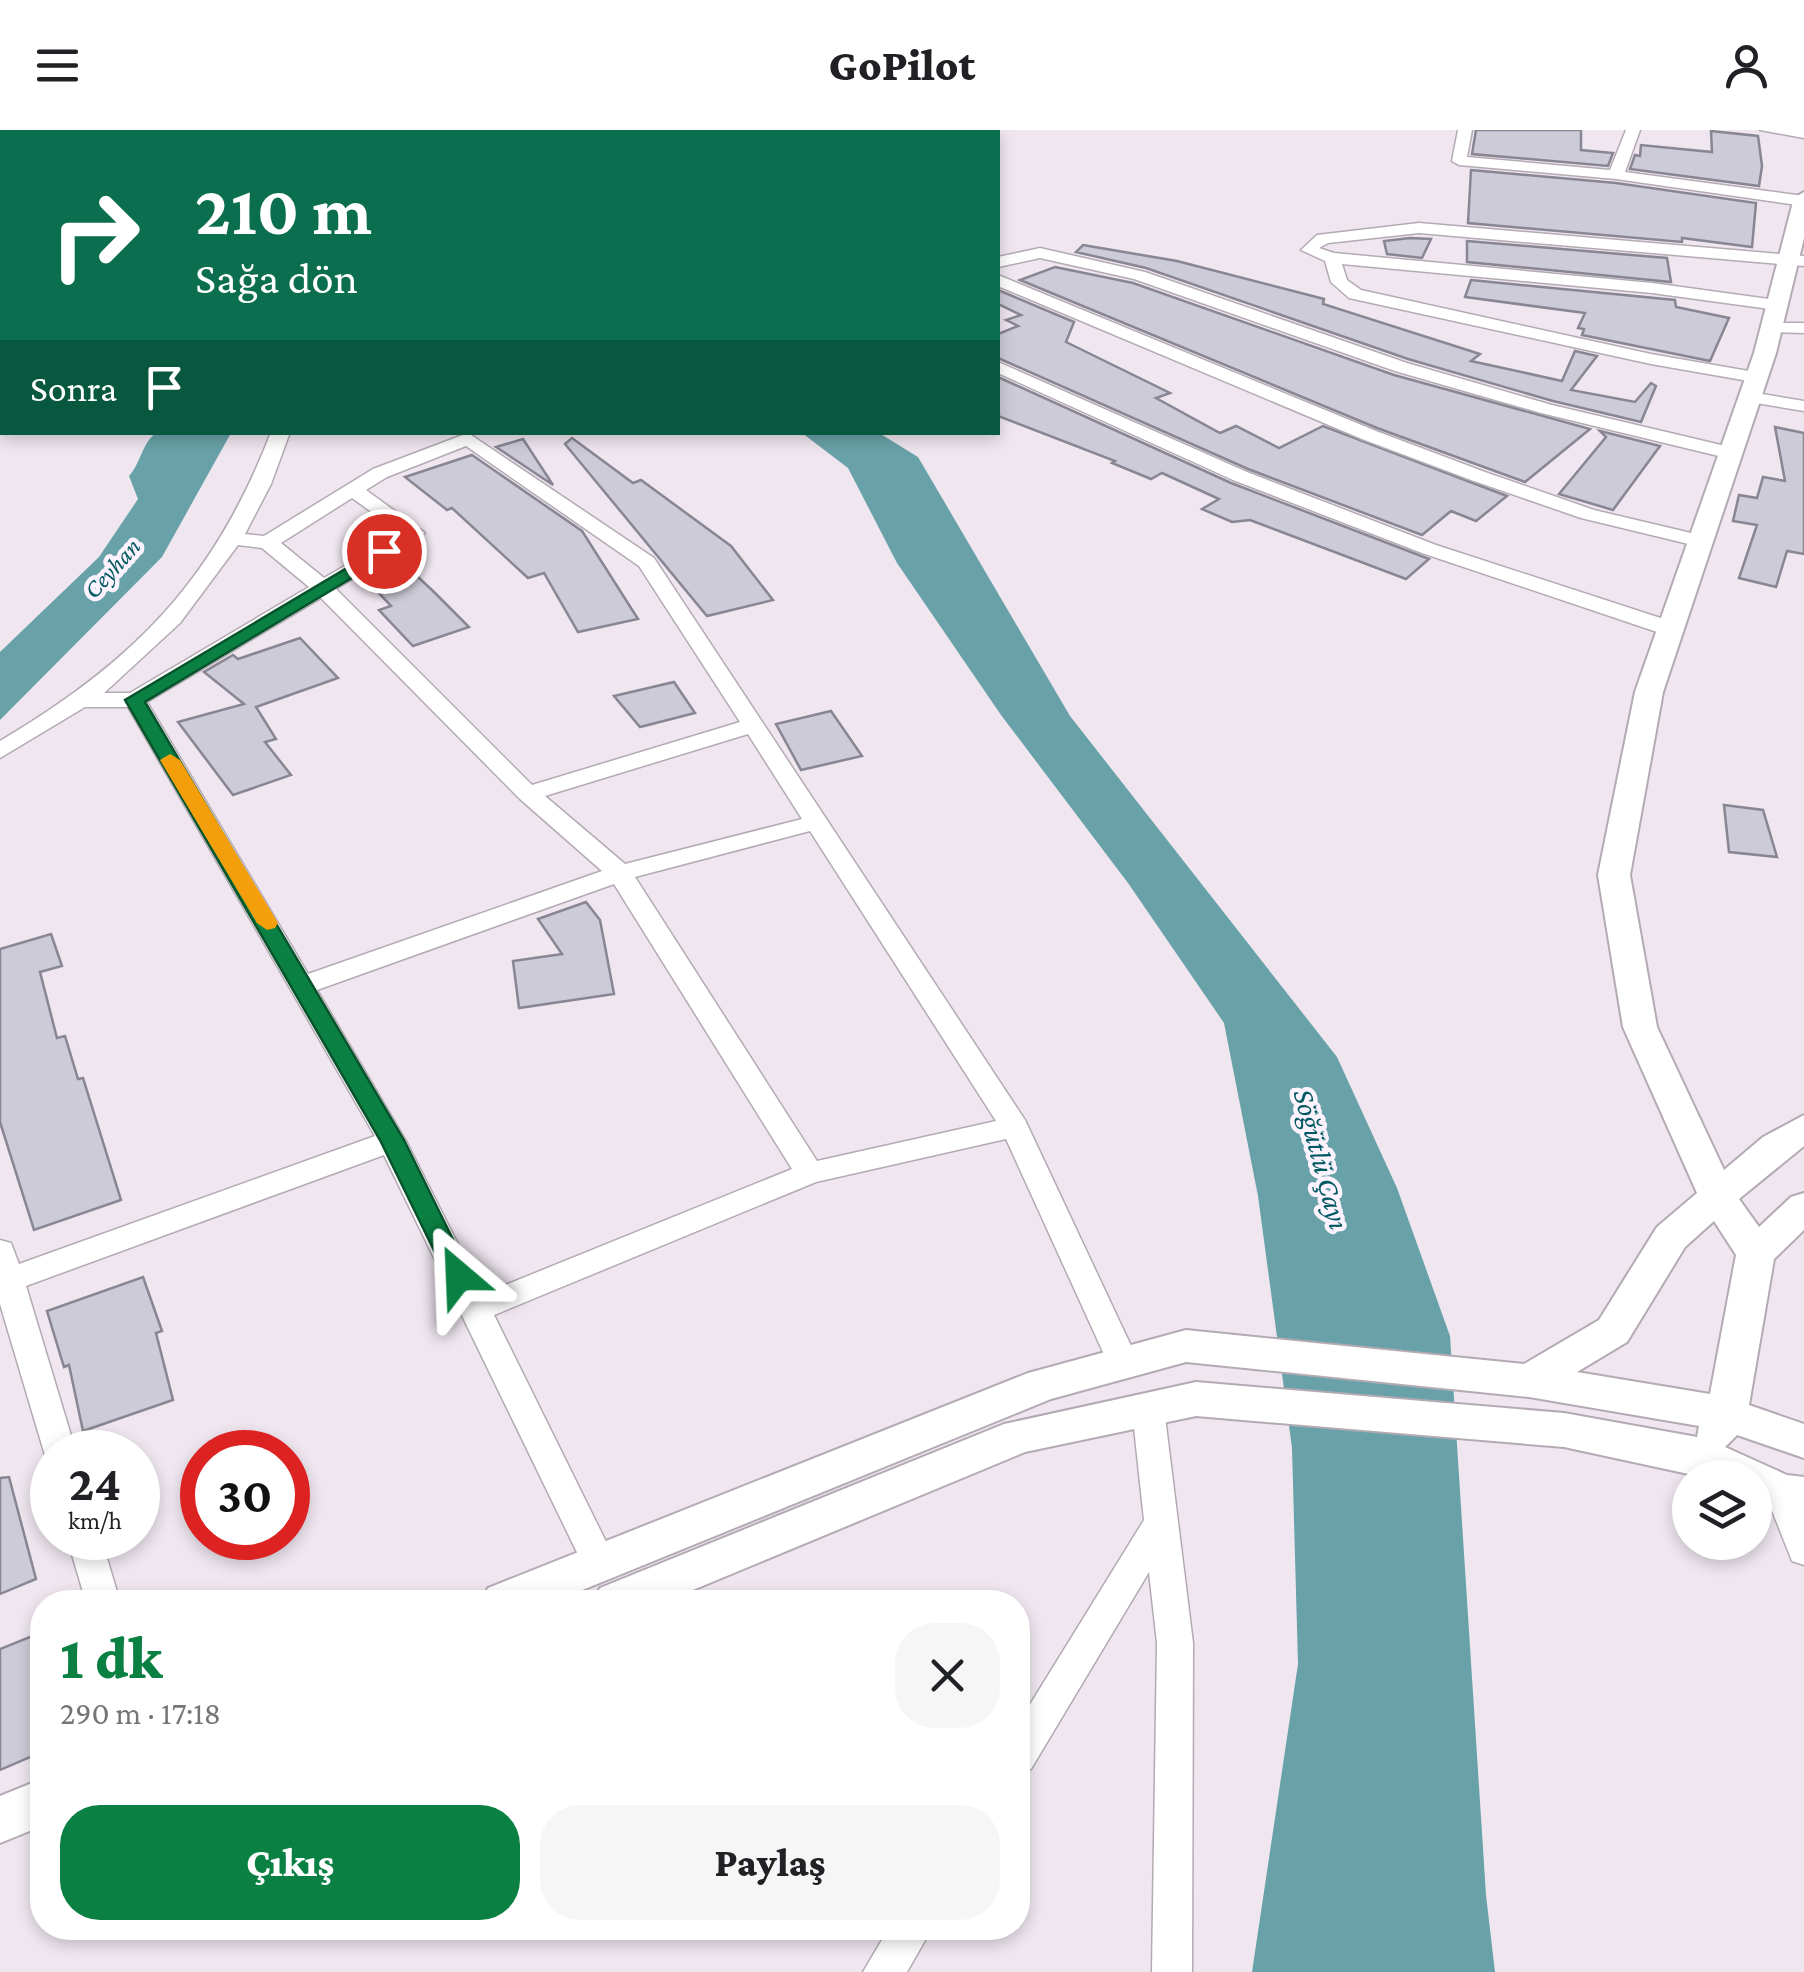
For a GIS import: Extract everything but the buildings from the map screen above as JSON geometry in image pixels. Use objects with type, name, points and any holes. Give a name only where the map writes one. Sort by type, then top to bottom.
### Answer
[{"type":"street","points":[[1465,130],[1459,161],[1616,175],[1804,200],[1796,260],[1649,692],[1614,874],[1640,1027],[1717,1198],[1756,1253]]},
{"type":"street","points":[[1616,175],[1633,130]]},
{"type":"street","points":[[1766,130],[1804,134]]},
{"type":"street","points":[[1796,260],[1419,228],[1317,240],[1309,250],[1332,258],[1652,288],[1774,316],[1804,328]]},
{"type":"street","points":[[1000,262],[1040,253],[1139,275],[1401,367],[1548,409],[1730,454]]},
{"type":"street","points":[[1332,258],[1339,282],[1355,294],[1652,359],[1804,406]]},
{"type":"street","points":[[1000,281],[1442,462],[1588,514],[1701,541]]},
{"type":"street","points":[[1000,368],[1240,476],[1429,549],[1671,629]]},
{"type":"street","points":[[0,751],[86,700],[184,608],[234,539],[266,480],[280,435]]},
{"type":"street","points":[[268,542],[380,473],[468,439],[647,562],[1015,1127],[1124,1364]]},
{"type":"street","points":[[86,700],[135,700],[415,533],[353,490]]},
{"type":"street","points":[[234,539],[268,542],[323,588],[528,794],[620,872],[810,1173]]},
{"type":"street","points":[[135,700],[392,1140],[599,1562]]},
{"type":"street","points":[[528,794],[754,725]]},
{"type":"street","points":[[304,986],[620,872],[818,822]]},
{"type":"street","points":[[476,1310],[810,1173],[1015,1127]]},
{"type":"street","points":[[1529,1381],[1614,1331],[1671,1237],[1776,1146],[1804,1128]]},
{"type":"street","points":[[52,1430],[4,1266],[392,1140]]},
{"type":"street","points":[[1704,1456],[1726,1414],[1756,1253],[1804,1207]]},
{"type":"street","points":[[532,1590],[1044,1385],[1186,1346],[1529,1381],[1726,1414],[1804,1440]]},
{"type":"street","points":[[645,1590],[1018,1436],[1196,1399],[1564,1430],[1704,1456],[1773,1486],[1804,1550]]},
{"type":"street","points":[[1148,1408],[1175,1643],[1172,1972]]},
{"type":"street","points":[[1030,1737],[1161,1522]]},
{"type":"street","points":[[91,1560],[99,1590]]},
{"type":"street","points":[[0,1820],[30,1807]]},
{"type":"street","points":[[0,1840],[30,1830]]},
{"type":"street","points":[[883,1972],[904,1940]]},
{"type":"water","name":"Ceyhan","points":[[154,435],[230,435],[162,557],[0,720],[0,652],[99,557],[138,499],[129,476]]},
{"type":"water","name":"Söğütlü Çayı","points":[[805,435],[882,435],[918,457],[1070,716],[1337,1057],[1397,1188],[1450,1336],[1486,1895],[1495,1972],[1252,1972],[1298,1664],[1292,1448],[1258,1196],[1224,1023],[1128,883],[1001,715],[897,563],[848,468]]},
{"type":"slow traffic","points":[[170,760],[267,923]]},
{"type":"route","points":[[384,551],[135,700],[392,1140],[459,1276]]}]
